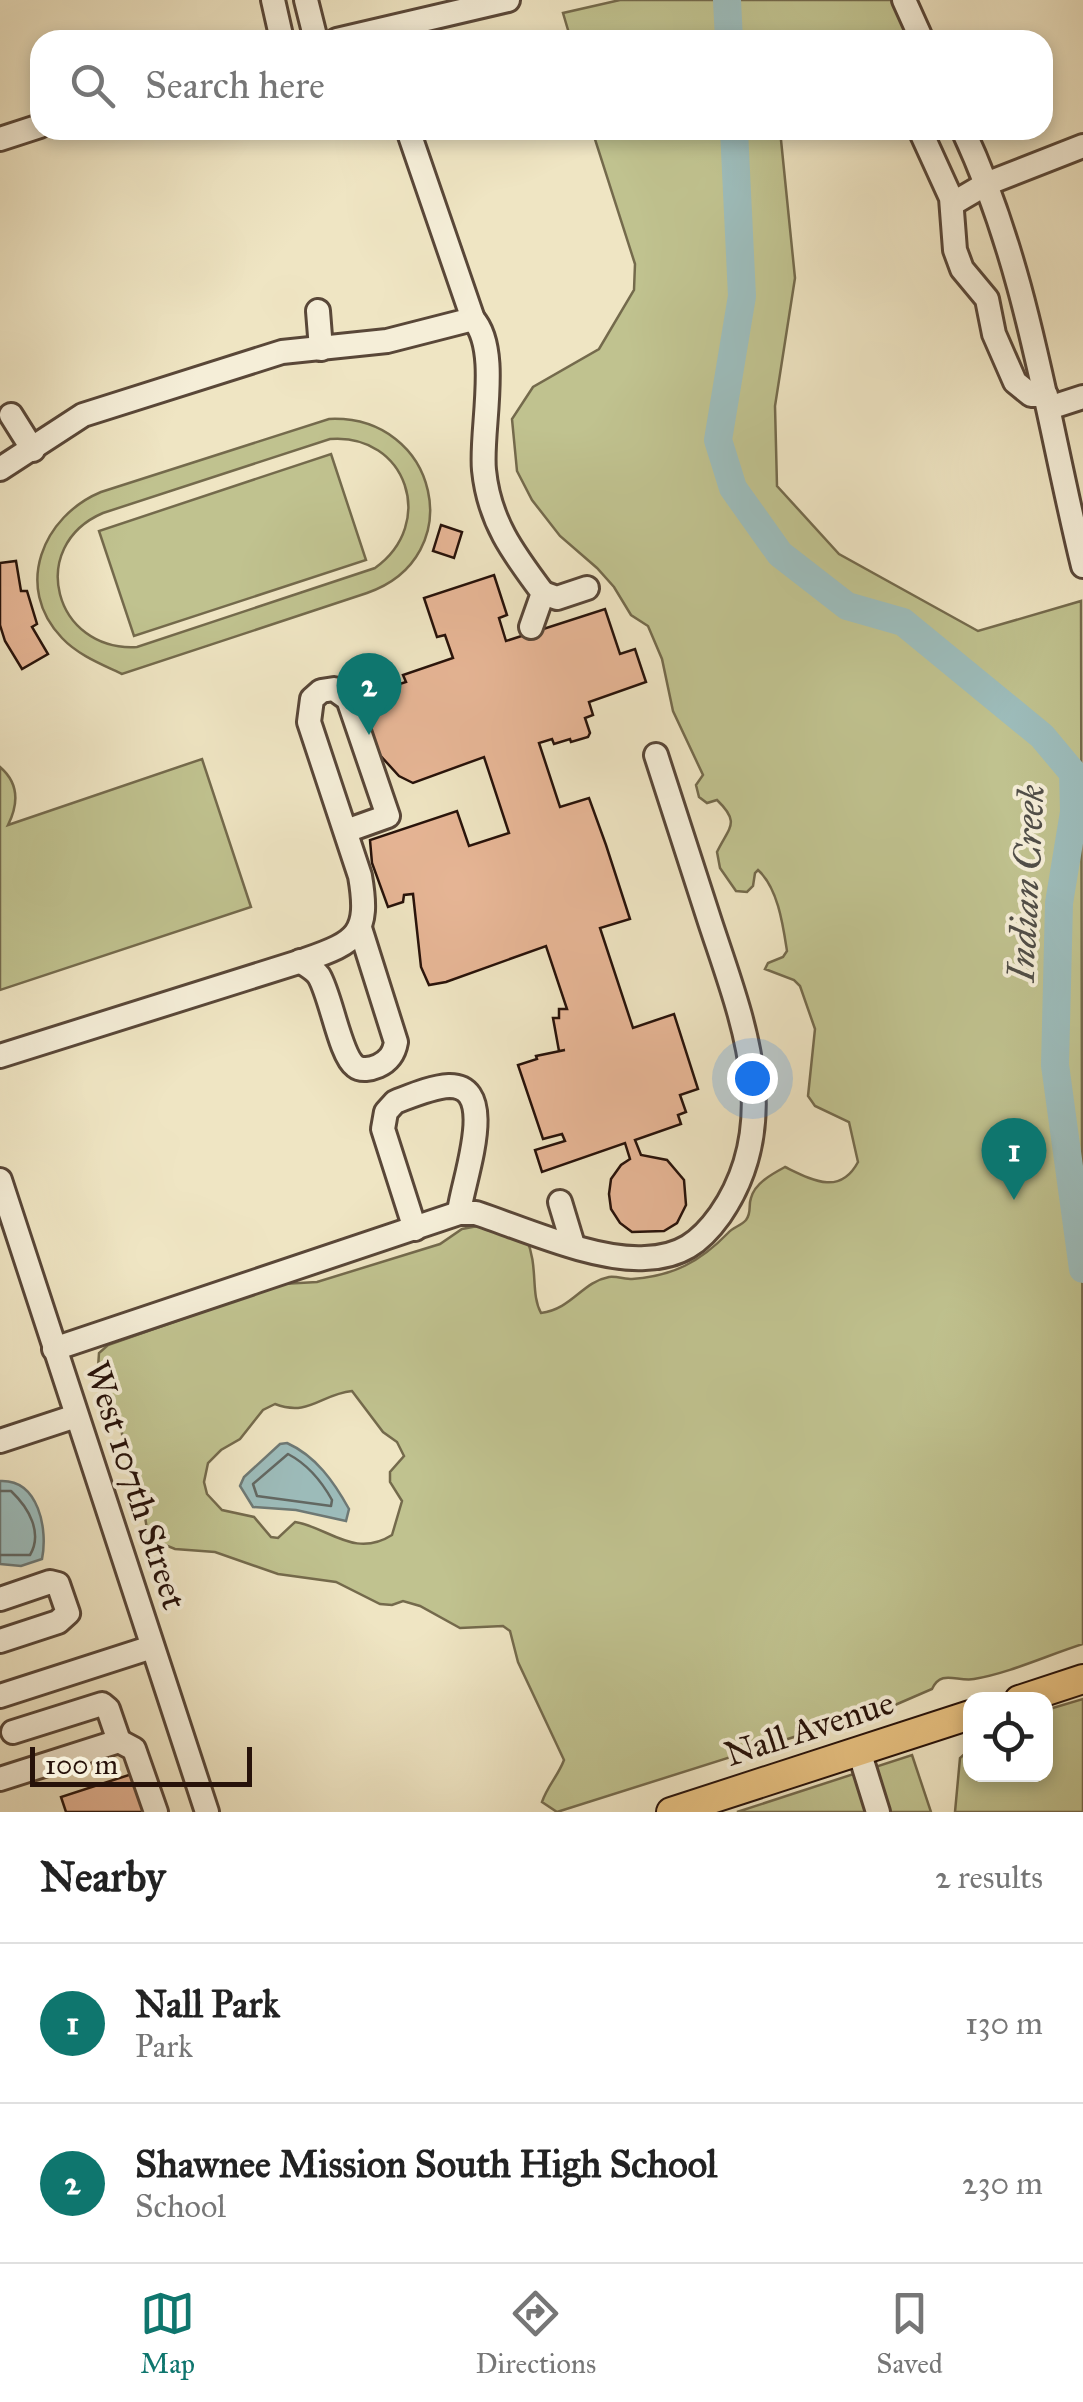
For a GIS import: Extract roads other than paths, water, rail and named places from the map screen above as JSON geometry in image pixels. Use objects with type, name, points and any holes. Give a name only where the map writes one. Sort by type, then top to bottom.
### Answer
[{"type":"main road","points":[[1042,1692],[1083,1678]]},
{"type":"main road","name":"Nall Avenue","points":[[670,1812],[963,1717]]},
{"type":"street","points":[[273,0],[280,30]]},
{"type":"street","points":[[306,0],[314,30]]},
{"type":"street","points":[[399,30],[508,0]]},
{"type":"street","points":[[904,0],[918,30]]},
{"type":"street","points":[[0,139],[30,129]]},
{"type":"street","points":[[411,140],[473,319],[480,326],[488,394],[484,470],[499,530],[543,593],[557,598],[587,588]]},
{"type":"street","points":[[924,140],[952,204],[955,250],[962,270],[987,299],[994,334],[1015,382],[1048,402],[1083,398]]},
{"type":"street","points":[[968,140],[1021,287],[1083,566]]},
{"type":"street","points":[[952,204],[986,184],[1083,146]]},
{"type":"street","points":[[987,299],[1021,287]]},
{"type":"street","points":[[318,311],[321,348]]},
{"type":"street","points":[[0,468],[83,415],[282,352],[387,341],[473,319]]},
{"type":"street","points":[[1004,357],[1034,340]]},
{"type":"street","points":[[10,416],[33,450]]},
{"type":"street","points":[[531,627],[543,593]]},
{"type":"street","points":[[300,962],[316,972],[326,990],[347,1055],[355,1066],[366,1070],[382,1065],[394,1054],[396,1042],[360,928],[364,901],[360,876],[309,722],[312,699],[321,691],[334,689],[348,699],[388,816],[346,831]]},
{"type":"street","points":[[54,1349],[459,1213],[476,1213],[612,1257],[646,1258],[682,1252],[705,1236],[745,1170],[754,1095],[750,1049],[656,755]]},
{"type":"street","points":[[0,1056],[300,962],[342,947],[360,928]]},
{"type":"street","points":[[415,1229],[383,1129],[384,1120],[394,1102],[446,1086],[470,1095],[478,1119],[460,1192],[459,1213]]},
{"type":"street","name":"West 107th Street","points":[[0,1180],[207,1812]]},
{"type":"street","points":[[560,1202],[574,1245]]},
{"type":"street","points":[[0,1442],[76,1416]]},
{"type":"street","points":[[0,1598],[50,1582],[62,1590],[68,1613],[58,1622],[0,1641]]},
{"type":"street","points":[[119,1741],[108,1709],[102,1704],[6,1734],[0,1694],[152,1647]]},
{"type":"street","points":[[0,1779],[119,1741],[128,1742],[156,1812]]},
{"type":"street","points":[[859,1751],[878,1812]]},
{"type":"water","points":[[287,1443],[307,1455],[330,1480],[349,1509],[346,1521],[296,1510],[253,1507],[240,1486],[244,1477],[280,1444]]},
{"type":"water","points":[[0,1481],[24,1488],[38,1508],[42,1559],[21,1566],[0,1564]]},
{"type":"waterway","name":"Indian Creek","points":[[727,0],[728,30]]},
{"type":"waterway","name":"Indian Creek","points":[[734,140],[742,296],[718,440],[733,488],[780,554],[847,606],[903,622],[1042,736],[1073,773],[1074,812],[1059,903],[1055,1065],[1083,1269]]},
{"type":"place","name":"Shawnee Mission South High School","points":[[369,735]]},
{"type":"place","name":"Nall Park","points":[[1014,1200]]}]
